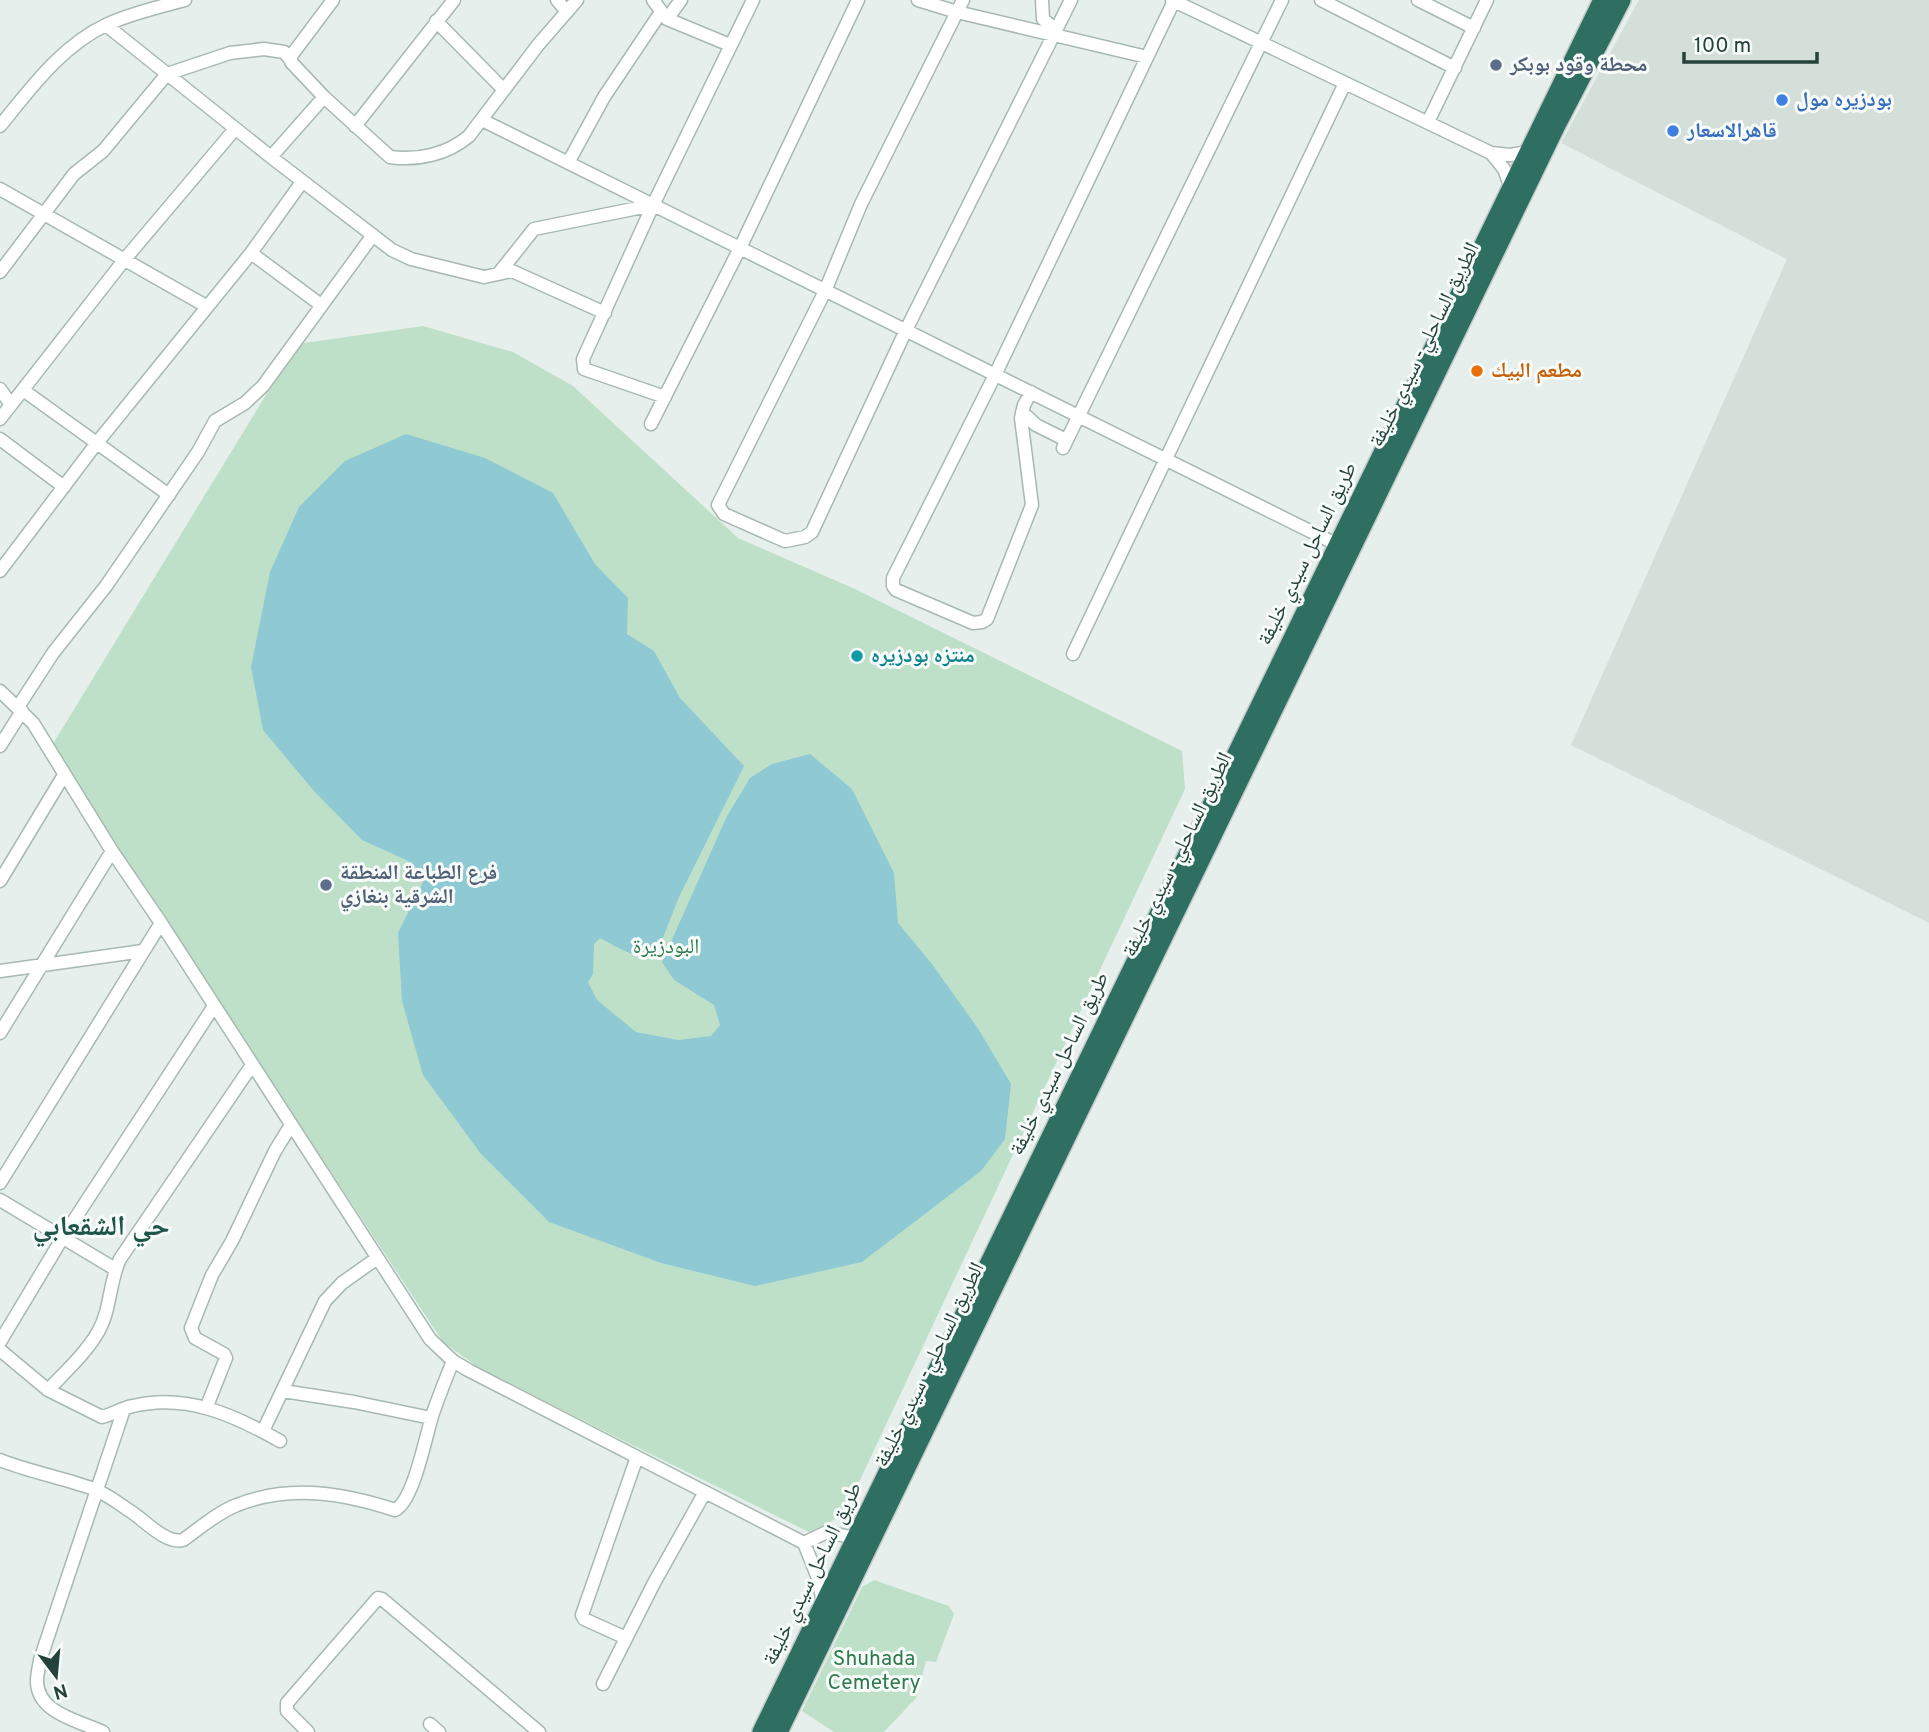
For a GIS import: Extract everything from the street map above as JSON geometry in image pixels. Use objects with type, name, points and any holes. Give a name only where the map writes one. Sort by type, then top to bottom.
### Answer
[{"type":"highway","name":"طريق الساحل سيدي خليفة","points":[[762,1732],[855,1538],[1298,643],[1338,545],[1603,0]]},
{"type":"highway","name":"الطريق الساحلي- سيدي خليفة","points":[[778,1732],[1298,643],[1621,0]]},
{"type":"street","points":[[0,126],[66,50],[106,25],[127,16],[185,0]]},
{"type":"street","points":[[290,59],[333,0]]},
{"type":"street","points":[[355,126],[454,0]]},
{"type":"street","points":[[557,0],[567,12]]},
{"type":"street","points":[[0,272],[74,174],[103,150],[167,74],[230,53],[264,49],[284,52],[324,97],[390,157],[445,152],[457,147],[469,136],[577,0]]},
{"type":"street","points":[[653,0],[664,15],[730,45]]},
{"type":"street","points":[[568,163],[604,97],[664,15],[681,0]]},
{"type":"street","points":[[665,397],[584,369],[583,359],[653,205],[753,0]]},
{"type":"street","points":[[651,424],[740,248],[858,0]]},
{"type":"street","points":[[918,0],[957,12],[1055,32],[1147,57]]},
{"type":"street","points":[[963,0],[861,204],[825,290],[718,505],[724,514],[785,541],[812,533],[906,330],[1071,0]]},
{"type":"street","points":[[1042,0],[1043,19],[1055,32]]},
{"type":"street","points":[[1031,392],[1022,412],[1032,505],[987,619],[972,623],[896,590],[893,578],[995,374],[1173,0],[1491,153],[1510,155],[1528,152]]},
{"type":"street","points":[[1022,412],[1064,444],[1282,0]]},
{"type":"street","points":[[1418,0],[1474,28]]},
{"type":"street","points":[[1427,122],[1487,0]]},
{"type":"street","points":[[1328,2],[1454,68]]},
{"type":"street","points":[[436,21],[504,90]]},
{"type":"street","points":[[106,25],[302,182],[392,250],[411,259],[484,277],[512,271],[606,313]]},
{"type":"street","points":[[1073,654],[1345,83]]},
{"type":"street","points":[[271,157],[324,97]]},
{"type":"street","points":[[482,120],[1338,545]]},
{"type":"street","points":[[0,419],[125,259],[235,129]]},
{"type":"street","points":[[1491,153],[1504,169],[1511,188]]},
{"type":"street","points":[[0,571],[96,444],[251,253],[302,182]]},
{"type":"street","points":[[0,189],[206,306]]},
{"type":"street","points":[[499,273],[534,229],[653,205]]},
{"type":"street","points":[[0,747],[28,688],[106,586],[169,495],[215,421],[245,403],[263,386],[373,235]]},
{"type":"street","points":[[251,253],[321,304]]},
{"type":"street","points":[[0,389],[11,405]]},
{"type":"street","points":[[23,390],[169,495]]},
{"type":"street","points":[[0,439],[64,487]]},
{"type":"street","points":[[0,691],[33,723],[112,851],[430,1339],[453,1361],[804,1544],[818,1578],[824,1605]]},
{"type":"street","points":[[0,881],[64,775]]},
{"type":"street","points":[[0,1033],[112,851]]},
{"type":"street","points":[[0,1183],[161,923]]},
{"type":"street","points":[[0,971],[143,951]]},
{"type":"street","points":[[0,1342],[63,1237],[214,1006]]},
{"type":"street","points":[[48,1390],[98,1332],[104,1319],[115,1269],[252,1065]]},
{"type":"street","points":[[206,1406],[226,1358],[224,1354],[195,1338],[191,1328],[212,1275],[290,1125]]},
{"type":"street","points":[[0,1200],[115,1269]]},
{"type":"street","points":[[263,1431],[325,1301],[342,1283],[376,1259]]},
{"type":"street","points":[[0,1350],[48,1390],[102,1417],[144,1404],[206,1406],[280,1441]]},
{"type":"street","points":[[0,1460],[96,1490],[177,1541],[183,1540],[238,1504],[282,1493],[335,1493],[395,1510],[402,1506],[419,1466],[431,1418],[453,1361]]},
{"type":"street","points":[[283,1391],[431,1418]]},
{"type":"street","points":[[103,1732],[49,1708],[40,1694],[37,1682],[40,1660],[124,1409]]},
{"type":"street","points":[[626,1638],[584,1619],[582,1615],[637,1457]]},
{"type":"street","points":[[603,1684],[705,1492]]},
{"type":"street","points":[[804,1544],[827,1532],[855,1538]]},
{"type":"street","points":[[308,1732],[287,1711],[287,1703],[378,1598],[539,1732]]},
{"type":"shaded area","points":[[1639,0],[1929,0],[1929,923],[1571,745],[1787,259],[1561,143]]},
{"type":"green space","name":"البودزيرة","points":[[423,326],[513,352],[573,386],[738,538],[855,589],[1182,751],[1185,789],[844,1514],[811,1533],[486,1373],[443,1342],[51,747],[297,344]]},
{"type":"green space","name":"Shuhada Cemetery","points":[[874,1580],[949,1606],[954,1614],[936,1662],[926,1661],[916,1698],[884,1732],[834,1732],[802,1711],[862,1587]]},
{"type":"water","points":[[406,434],[485,458],[553,493],[595,564],[628,598],[627,634],[654,651],[680,698],[744,766],[679,897],[656,955],[634,955],[600,938],[594,944],[593,974],[588,982],[597,1000],[636,1032],[678,1040],[711,1036],[720,1025],[714,1005],[674,980],[662,962],[727,816],[750,778],[772,764],[810,754],[852,789],[894,873],[898,923],[932,964],[979,1030],[1011,1084],[1005,1139],[981,1171],[862,1262],[755,1286],[661,1263],[549,1222],[481,1154],[423,1075],[402,1001],[398,933],[426,876],[406,860],[362,840],[314,791],[263,730],[251,667],[270,572],[299,507],[345,461]]},
{"type":"place","name":"محطة وقود بوبكر","points":[[1496,65]]},
{"type":"place","name":"بودزيره مول","points":[[1782,100]]},
{"type":"place","name":"قاهرالاسعار","points":[[1673,131]]},
{"type":"place","name":"مطعم البيك","points":[[1477,371]]},
{"type":"place","name":"منتزه بودزيره","points":[[857,656]]},
{"type":"place","name":"فرع الطباعة المنطقة الشرقية بنغازي","points":[[326,885]]},
{"type":"district","name":"حي الشقعابي","points":[[101,1228]]}]
